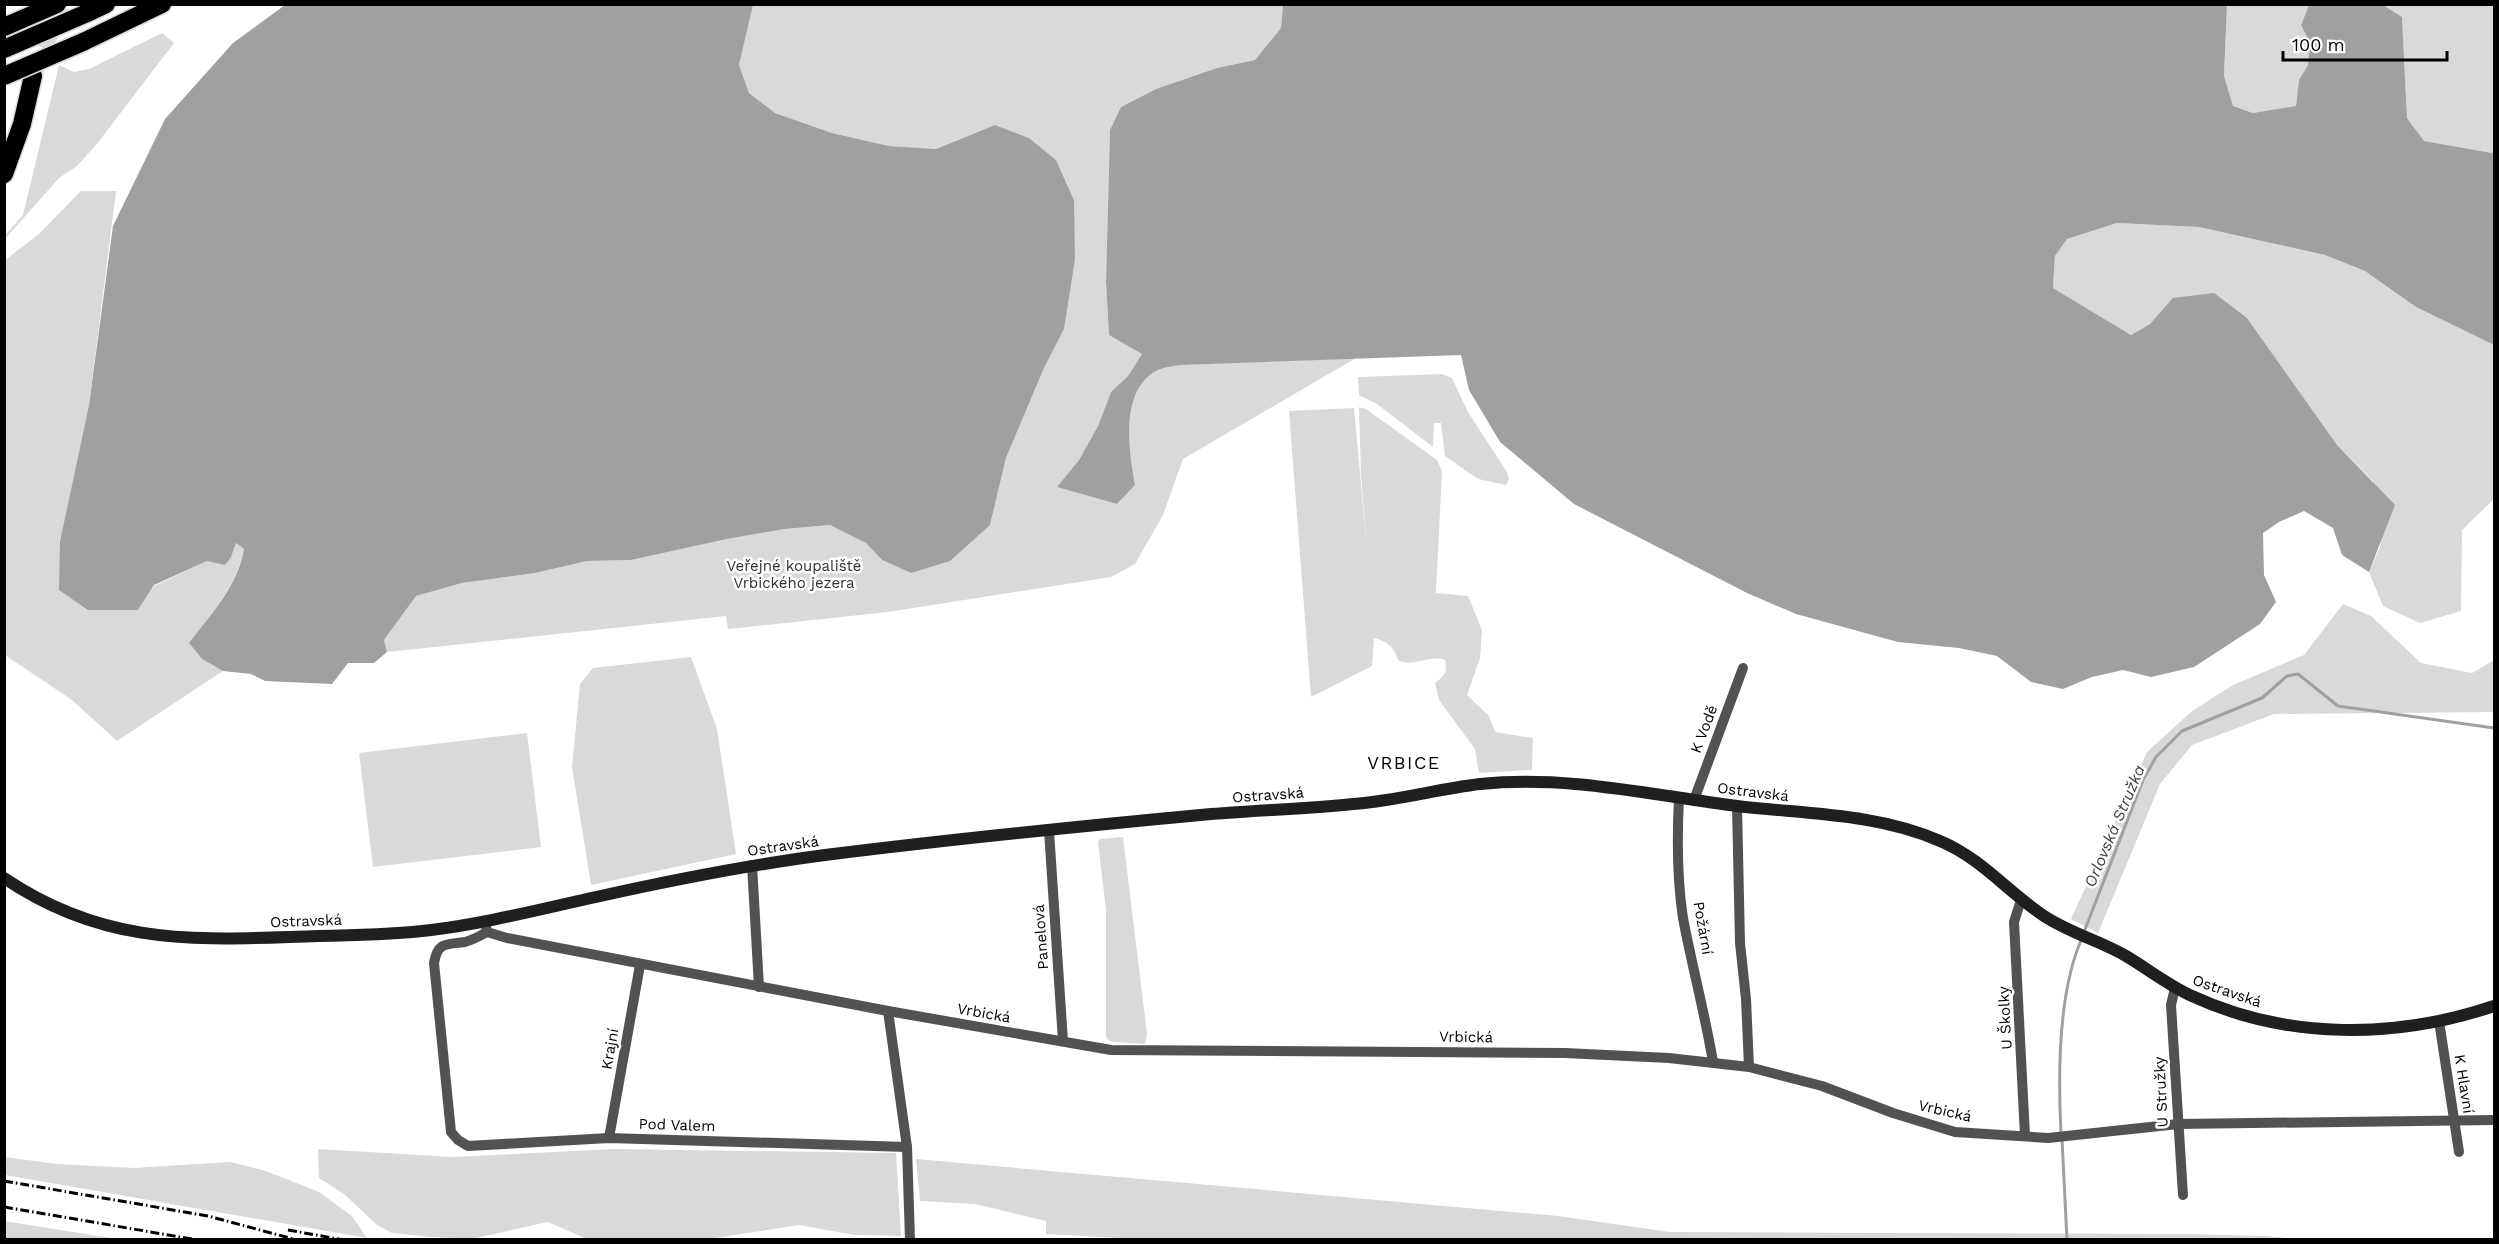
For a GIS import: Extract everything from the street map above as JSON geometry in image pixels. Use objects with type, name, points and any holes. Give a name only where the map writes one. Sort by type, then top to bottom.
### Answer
[{"type":"highway","points":[[6,27],[57,4]]},
{"type":"highway","points":[[4,49],[106,4]]},
{"type":"highway","points":[[4,76],[83,42],[162,4]]},
{"type":"highway","points":[[4,174],[22,124],[33,76]]},
{"type":"main road","name":"Ostravská","points":[[4,878],[47,904],[74,915],[127,931],[158,937],[221,939],[486,927],[752,865],[901,846],[1206,814],[1383,801],[1448,789],[1507,782],[1582,783],[1737,806],[1873,821],[1939,840],[1976,861],[2021,900],[2050,920],[2122,954],[2175,988],[2236,1012],[2316,1030],[2376,1030],[2439,1021],[2494,1006]]},
{"type":"street","name":"K Vodě","points":[[1694,800],[1743,668]]},
{"type":"street","name":"Požární","points":[[1679,798],[1678,832],[1683,916],[1704,1008],[1713,1062]]},
{"type":"street","points":[[1737,806],[1740,943],[1746,999],[1749,1067]]},
{"type":"street","name":"Panelová","points":[[1049,831],[1063,1041]]},
{"type":"street","points":[[752,865],[759,987]]},
{"type":"street","name":"U Školky","points":[[2021,900],[2014,922],[2025,1136]]},
{"type":"street","name":"Vrbická","points":[[486,927],[640,965],[1111,1050],[1499,1052],[1658,1058],[1749,1067],[1822,1086],[1893,1113],[1955,1132],[2048,1138],[2178,1124],[2494,1120]]},
{"type":"street","name":"Pod Valem","points":[[486,927],[468,941],[442,945],[436,952],[434,963],[451,1132],[468,1146],[609,1138],[907,1147]]},
{"type":"street","name":"Krajní","points":[[609,1138],[640,965]]},
{"type":"street","name":"U Stružky","points":[[2175,988],[2171,1005],[2183,1195]]},
{"type":"street","points":[[888,1011],[907,1147],[910,1239]]},
{"type":"street","name":"K Hlavní","points":[[2439,1021],[2459,1152]]},
{"type":"green space","name":"Veřejné koupaliště Vrbického jezera","points":[[753,5],[1283,5],[1281,28],[1255,60],[1217,68],[1156,89],[1121,107],[1110,130],[1106,282],[1109,335],[1143,354],[1128,376],[1111,392],[1098,426],[1079,460],[1058,487],[1117,504],[1135,485],[1129,439],[1132,406],[1137,391],[1146,379],[1158,370],[1181,365],[1356,358],[1183,459],[1163,515],[1135,564],[1111,577],[888,612],[728,629],[726,616],[387,652],[384,640],[416,596],[462,583],[535,573],[587,561],[631,560],[727,539],[785,529],[830,525],[866,543],[882,560],[911,573],[990,525],[1006,458],[1044,368],[1064,329],[1074,200],[1056,160],[1029,138],[995,125],[936,149],[889,146],[832,133],[775,113],[749,93],[739,65]]},
{"type":"green space","points":[[2227,5],[2309,5],[2301,25],[2310,43],[2308,65],[2299,80],[2296,107],[2253,113],[2233,106],[2224,76]]},
{"type":"green space","points":[[2383,5],[2494,5],[2494,150],[2492,153],[2424,141],[2407,118],[2402,17]]},
{"type":"green space","points":[[162,33],[174,43],[96,145],[77,166],[59,178],[5,239],[5,235],[23,215],[59,65],[74,72],[89,69]]},
{"type":"green space","points":[[81,191],[116,191],[89,405],[60,541],[138,610],[154,586],[207,561],[231,557],[235,542],[244,549],[236,575],[229,587],[189,643],[202,659],[223,671],[117,741],[72,700],[5,655],[4,261],[39,234]]},
{"type":"green space","points":[[2117,223],[2199,227],[2325,255],[2365,271],[2416,307],[2494,345],[2494,499],[2462,530],[2461,611],[2420,623],[2383,606],[2369,572],[2381,545],[2373,481],[2337,445],[2247,318],[2174,298],[2150,324],[2131,335],[2053,288],[2055,256],[2067,239]]},
{"type":"green space","points":[[1442,374],[1452,378],[1468,412],[1507,472],[1509,479],[1506,485],[1478,479],[1445,456],[1441,423],[1434,423],[1433,447],[1377,404],[1359,395],[1358,377]]},
{"type":"green space","points":[[1359,407],[1366,409],[1437,460],[1442,471],[1436,593],[1468,596],[1482,630],[1480,658],[1467,695],[1489,716],[1495,732],[1533,738],[1532,770],[1479,773],[1475,749],[1439,700],[1435,683],[1444,673],[1445,660],[1403,662],[1398,660],[1389,645],[1374,638],[1372,666],[1311,697],[1289,411],[1354,408],[1367,549],[1361,475]]},
{"type":"green space","points":[[2343,604],[2371,616],[2421,663],[2472,673],[2494,660],[2494,712],[2274,714],[2192,745],[2160,784],[2098,933],[2071,919],[2147,752],[2192,711],[2233,685],[2304,655]]},
{"type":"green space","points":[[691,657],[717,729],[736,854],[591,885],[572,767],[580,684],[593,668]]},
{"type":"green space","points":[[527,733],[541,847],[373,867],[359,753]]},
{"type":"green space","points":[[1123,837],[1147,1034],[1145,1044],[1113,1042],[1106,1036],[1106,910],[1098,842],[1100,839]]},
{"type":"green space","points":[[318,1149],[453,1157],[614,1149],[896,1153],[901,1236],[854,1235],[799,1225],[709,1239],[589,1240],[548,1222],[471,1239],[392,1233],[377,1225],[344,1194],[319,1178]]},
{"type":"green space","points":[[5,1157],[57,1164],[134,1168],[230,1162],[266,1171],[319,1192],[352,1216],[367,1238],[5,1175]]},
{"type":"green space","points":[[916,1159],[1558,1216],[1670,1232],[2192,1234],[2295,1239],[1153,1240],[1046,1234],[1046,1221],[975,1204],[920,1201]]},
{"type":"green space","points":[[4,1221],[117,1239],[5,1239]]},
{"type":"shaded area","points":[[285,5],[753,5],[739,65],[749,93],[775,113],[832,133],[889,146],[936,149],[995,125],[1029,138],[1056,160],[1074,200],[1075,259],[1064,329],[1044,368],[1006,458],[990,525],[950,561],[911,573],[882,560],[866,543],[830,525],[785,529],[727,539],[631,560],[587,561],[535,573],[462,583],[416,596],[384,640],[387,652],[374,663],[348,663],[332,684],[265,681],[251,674],[223,671],[202,659],[189,643],[222,599],[236,575],[244,549],[236,543],[225,565],[207,561],[154,585],[138,610],[88,610],[59,590],[60,541],[89,405],[113,226],[165,119],[233,43]]},
{"type":"shaded area","points":[[1283,5],[2227,5],[2224,76],[2233,106],[2253,113],[2296,106],[2299,80],[2308,65],[2310,43],[2301,25],[2309,5],[2383,5],[2402,17],[2407,118],[2424,141],[2492,153],[2494,150],[2494,345],[2416,307],[2365,271],[2325,255],[2199,227],[2117,223],[2067,239],[2055,256],[2053,288],[2131,335],[2150,324],[2173,298],[2214,293],[2247,318],[2337,445],[2395,505],[2369,572],[2342,555],[2333,528],[2304,511],[2279,522],[2263,533],[2264,575],[2276,602],[2260,624],[2194,667],[2151,677],[2123,670],[2092,677],[2063,689],[2031,682],[1997,656],[1959,648],[1898,642],[1796,614],[1747,593],[1574,504],[1500,442],[1469,390],[1461,355],[1181,365],[1161,369],[1146,379],[1137,391],[1132,406],[1129,439],[1135,485],[1117,504],[1057,487],[1079,460],[1098,426],[1111,392],[1128,376],[1142,354],[1109,335],[1106,282],[1110,130],[1121,107],[1156,89],[1217,68],[1255,60],[1281,28]]},
{"type":"waterway","name":"Orlovská Stružka","points":[[2084,932],[2143,780],[2156,757],[2182,731],[2262,698],[2287,676],[2298,674],[2338,706],[2494,728]]},
{"type":"waterway","name":"Orlovská Stružka","points":[[2061,1133],[2061,1034],[2068,983],[2082,938]]},
{"type":"waterway","name":"Orlovská Stružka","points":[[2062,1139],[2067,1240]]},
{"type":"tunnel","points":[[34,73],[61,4]]},
{"type":"railway","points":[[4,1181],[208,1216],[297,1240]]},
{"type":"railway","points":[[4,1207],[198,1240]]},
{"type":"railway","points":[[288,1230],[344,1240]]},
{"type":"district","name":"VRBICE","points":[[1404,763]]}]
